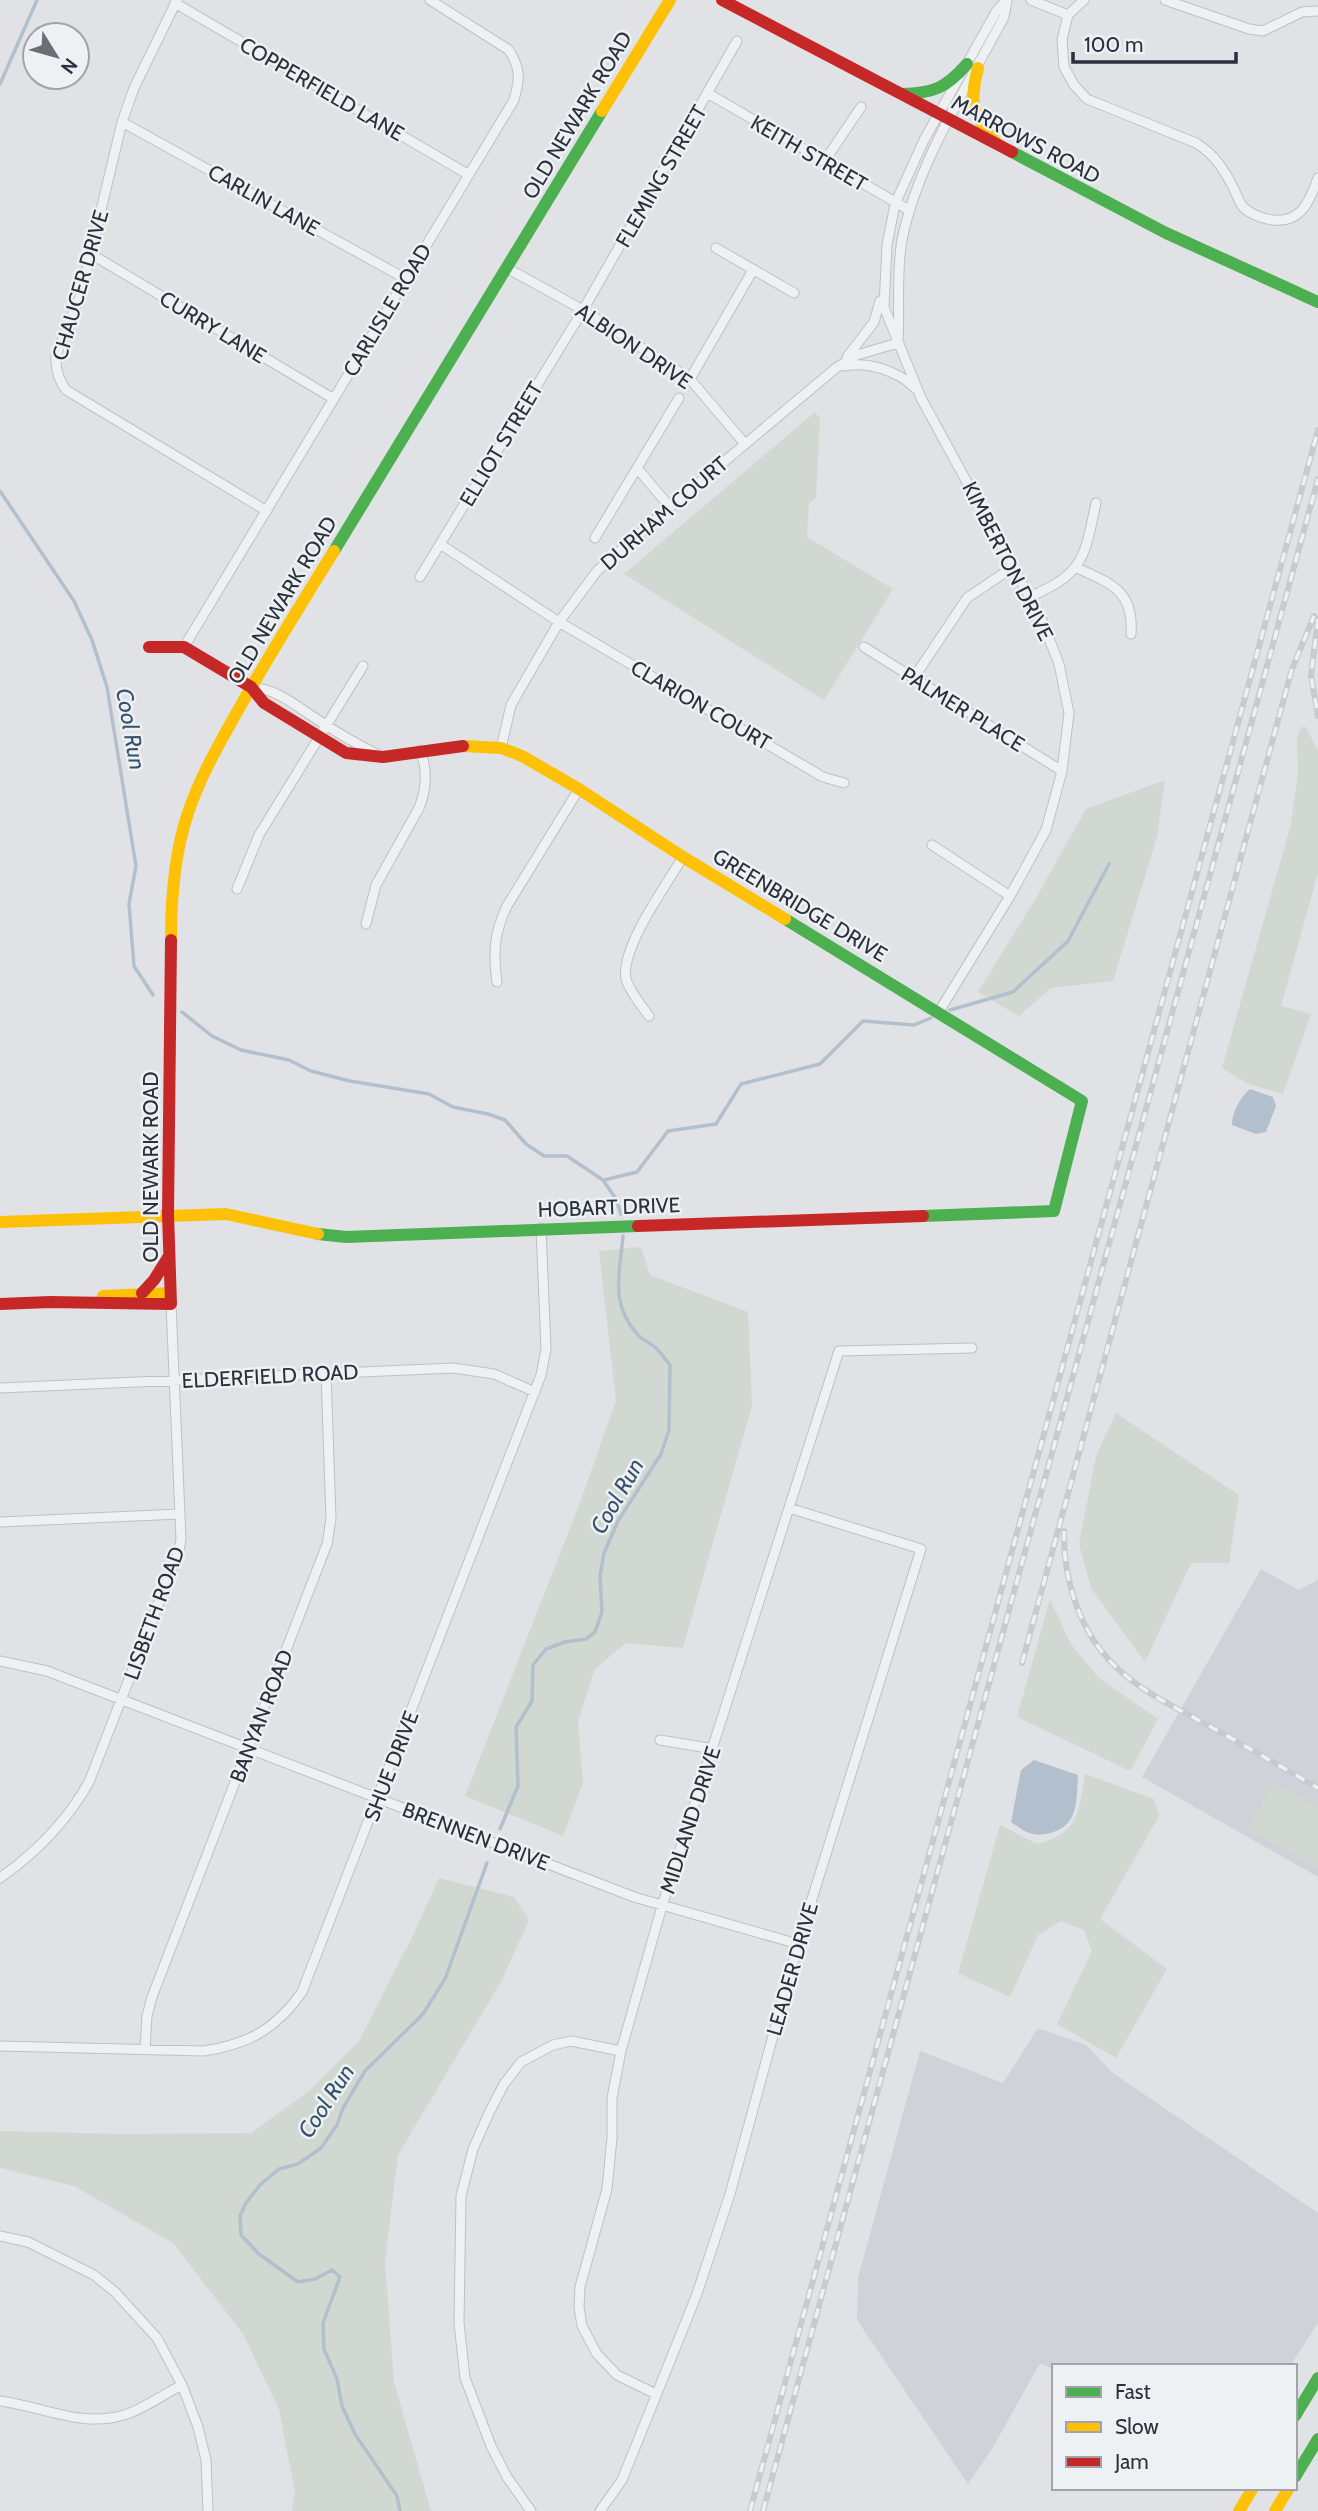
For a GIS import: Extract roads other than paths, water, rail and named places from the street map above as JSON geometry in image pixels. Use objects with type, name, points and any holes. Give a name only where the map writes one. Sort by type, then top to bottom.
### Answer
[{"type":"street","name":"CARLISLE ROAD","points":[[184,647],[514,100],[520,78],[516,61],[509,50],[430,0]]},
{"type":"street","name":"OLD NEWARK ROAD","points":[[171,1298],[168,1214],[171,920],[177,861],[191,805],[203,773],[251,687],[670,0]]},
{"type":"street","name":"MARROWS ROAD","points":[[722,0],[1166,233],[1318,302]]},
{"type":"street","points":[[944,118],[972,66],[1004,17],[1007,0]]},
{"type":"street","points":[[1031,0],[1068,15]]},
{"type":"street","points":[[1084,0],[1068,15],[1062,40],[1064,67],[1074,85],[1087,99],[1196,143],[1211,152],[1224,170],[1243,207],[1258,217],[1279,222],[1294,218],[1311,199],[1318,178]]},
{"type":"street","points":[[1165,0],[1249,29],[1264,31],[1302,12],[1318,11]]},
{"type":"street","name":"COPPERFIELD LANE","points":[[176,2],[469,174]]},
{"type":"street","name":"CHAUCER DRIVE","points":[[176,2],[146,59],[122,122],[81,294],[56,355],[55,364],[66,390],[267,511]]},
{"type":"street","name":"FLEMING STREET","points":[[583,310],[737,41]]},
{"type":"street","points":[[900,94],[933,93],[941,90],[972,66]]},
{"type":"street","points":[[972,66],[971,110],[999,147]]},
{"type":"street","name":"KEITH STREET","points":[[709,94],[909,210]]},
{"type":"street","points":[[824,162],[861,107]]},
{"type":"street","name":"KIMBERTON DRIVE","points":[[938,1013],[1010,896],[1046,830],[1062,771],[1069,713],[1049,638],[918,391],[884,306],[887,245],[895,204],[944,118]]},
{"type":"street","name":"KIMBERTON DRIVE","points":[[898,343],[901,244],[909,210],[934,151],[944,118]]},
{"type":"street","name":"CARLIN LANE","points":[[122,122],[406,279]]},
{"type":"street","points":[[716,248],[794,293]]},
{"type":"street","name":"CURRY LANE","points":[[91,254],[334,399]]},
{"type":"street","name":"ALBION DRIVE","points":[[506,268],[583,310],[690,379],[745,444]]},
{"type":"street","points":[[690,379],[753,270]]},
{"type":"street","points":[[835,368],[854,350],[874,322],[884,282]]},
{"type":"street","name":"ELLIOT STREET","points":[[420,577],[583,310]]},
{"type":"street","name":"DURHAM COURT","points":[[501,748],[511,705],[559,622],[597,571],[835,368],[857,355],[898,343]]},
{"type":"street","points":[[835,368],[860,364],[873,366],[907,380],[918,391]]},
{"type":"street","points":[[595,538],[679,398]]},
{"type":"street","points":[[637,468],[670,507]]},
{"type":"street","points":[[1029,597],[1050,588],[1077,568],[1087,545],[1096,503]]},
{"type":"street","name":"CLARION COURT","points":[[440,544],[559,622],[823,777],[844,783]]},
{"type":"street","points":[[914,679],[967,598],[1013,567]]},
{"type":"street","points":[[1077,568],[1114,586],[1121,593],[1131,609],[1131,634]]},
{"type":"street","points":[[149,647],[184,647]]},
{"type":"street","name":"GREENBRIDGE DRIVE","points":[[184,647],[251,687],[264,703],[322,731],[346,753],[383,757],[420,750],[460,747],[501,748],[522,756],[1082,1101],[1054,1211]]},
{"type":"street","name":"PALMER PLACE","points":[[864,647],[1062,771]]},
{"type":"street","points":[[237,889],[259,835],[363,666]]},
{"type":"street","points":[[366,924],[376,885],[423,797],[426,765],[420,750]]},
{"type":"street","points":[[497,982],[494,959],[498,926],[507,906],[579,789]]},
{"type":"street","points":[[932,845],[1010,896]]},
{"type":"street","points":[[649,1016],[630,989],[626,977],[628,952],[683,857]]},
{"type":"street","name":"HOBART DRIVE","points":[[0,1222],[226,1214],[252,1216],[312,1234],[337,1237],[1054,1211]]},
{"type":"street","name":"SHUE DRIVE","points":[[0,2046],[204,2050],[237,2045],[269,2029],[302,1992],[535,1392],[546,1349],[541,1228]]},
{"type":"street","points":[[142,1293],[169,1256]]},
{"type":"street","name":"OLD NEWARK ROAD","points":[[50,1302],[142,1293],[171,1298]]},
{"type":"street","name":"OLD NEWARK ROAD","points":[[0,1304],[171,1298]]},
{"type":"street","name":"LISBETH ROAD","points":[[0,1878],[37,1849],[68,1815],[89,1782],[179,1551],[180,1514],[171,1298]]},
{"type":"street","name":"MIDLAND DRIVE","points":[[656,2394],[617,2375],[597,2354],[582,2326],[579,2307],[580,2287],[607,2189],[612,2138],[612,2098],[621,2051],[662,1906],[839,1351],[972,1348]]},
{"type":"street","name":"ELDERFIELD ROAD","points":[[0,1388],[453,1368],[494,1374],[535,1392]]},
{"type":"street","name":"BANYAN ROAD","points":[[145,2049],[147,2016],[152,1997],[323,1556],[329,1533],[326,1373]]},
{"type":"street","name":"LEADER DRIVE","points":[[600,2511],[622,2480],[697,2294],[730,2194],[798,1944],[921,1549],[789,1508]]},
{"type":"street","points":[[0,1521],[180,1514]]},
{"type":"street","name":"BRENNEN DRIVE","points":[[0,1661],[47,1671],[662,1906],[798,1944]]},
{"type":"street","points":[[660,1740],[714,1749]]},
{"type":"street","points":[[531,2511],[507,2477],[491,2446],[465,2378],[459,2323],[461,2196],[473,2149],[489,2113],[503,2084],[521,2062],[553,2045],[571,2041],[621,2051]]},
{"type":"street","points":[[0,2236],[28,2242],[94,2275],[105,2283],[157,2338],[182,2385],[198,2427],[206,2460],[208,2511]]},
{"type":"street","points":[[1297,2413],[1318,2378]]},
{"type":"street","points":[[0,2401],[61,2415],[93,2419],[124,2415],[182,2385]]},
{"type":"street","points":[[1297,2474],[1318,2439]]},
{"type":"street","points":[[1239,2511],[1252,2490]]},
{"type":"street","points":[[1275,2511],[1288,2490]]},
{"type":"water","points":[[1250,1089],[1273,1097],[1276,1106],[1266,1132],[1256,1134],[1232,1125],[1237,1106]]},
{"type":"water","points":[[1034,1760],[1078,1775],[1073,1815],[1063,1827],[1047,1834],[1030,1833],[1011,1822],[1021,1770]]},
{"type":"waterway","name":"Cool Run","points":[[0,84],[37,0]]},
{"type":"waterway","name":"Cool Run","points":[[0,491],[74,601],[92,640],[107,687],[136,866],[129,904],[134,966],[153,995]]},
{"type":"waterway","points":[[950,1010],[1013,992],[1068,941],[1109,864]]},
{"type":"waterway","name":"Cool Run","points":[[182,1012],[212,1036],[241,1050],[289,1060],[311,1071],[350,1081],[429,1094],[453,1107],[505,1120],[526,1144],[544,1156],[567,1156],[603,1180],[616,1199],[621,1214]]},
{"type":"waterway","points":[[604,1180],[637,1172],[668,1131],[716,1124],[741,1084],[820,1064],[863,1021],[914,1025],[931,1018]]},
{"type":"waterway","name":"Cool Run","points":[[500,1829],[518,1786],[516,1727],[532,1701],[533,1665],[546,1649],[565,1642],[586,1639],[595,1632],[602,1612],[600,1576],[604,1553],[618,1521],[661,1454],[669,1430],[670,1365],[656,1348],[638,1335],[629,1323],[620,1300],[618,1288],[623,1236]]},
{"type":"waterway","name":"Cool Run","points":[[400,2511],[397,2496],[355,2434],[342,2406],[337,2379],[324,2349],[323,2323],[340,2277],[332,2270],[315,2279],[298,2282],[259,2254],[241,2235],[240,2216],[260,2185],[279,2169],[298,2164],[321,2148],[337,2125],[343,2108],[365,2071],[423,2014],[445,1979],[487,1863]]},
{"type":"railway","points":[[750,2511],[1318,430]]},
{"type":"railway","points":[[763,2511],[1318,479]]},
{"type":"railway","points":[[1022,1663],[1292,669],[1314,616]]},
{"type":"railway","points":[[1318,619],[1311,676],[1318,716]]},
{"type":"railway","points":[[1064,1531],[1064,1550],[1076,1605],[1093,1638],[1116,1667],[1162,1700],[1318,1788]]}]
